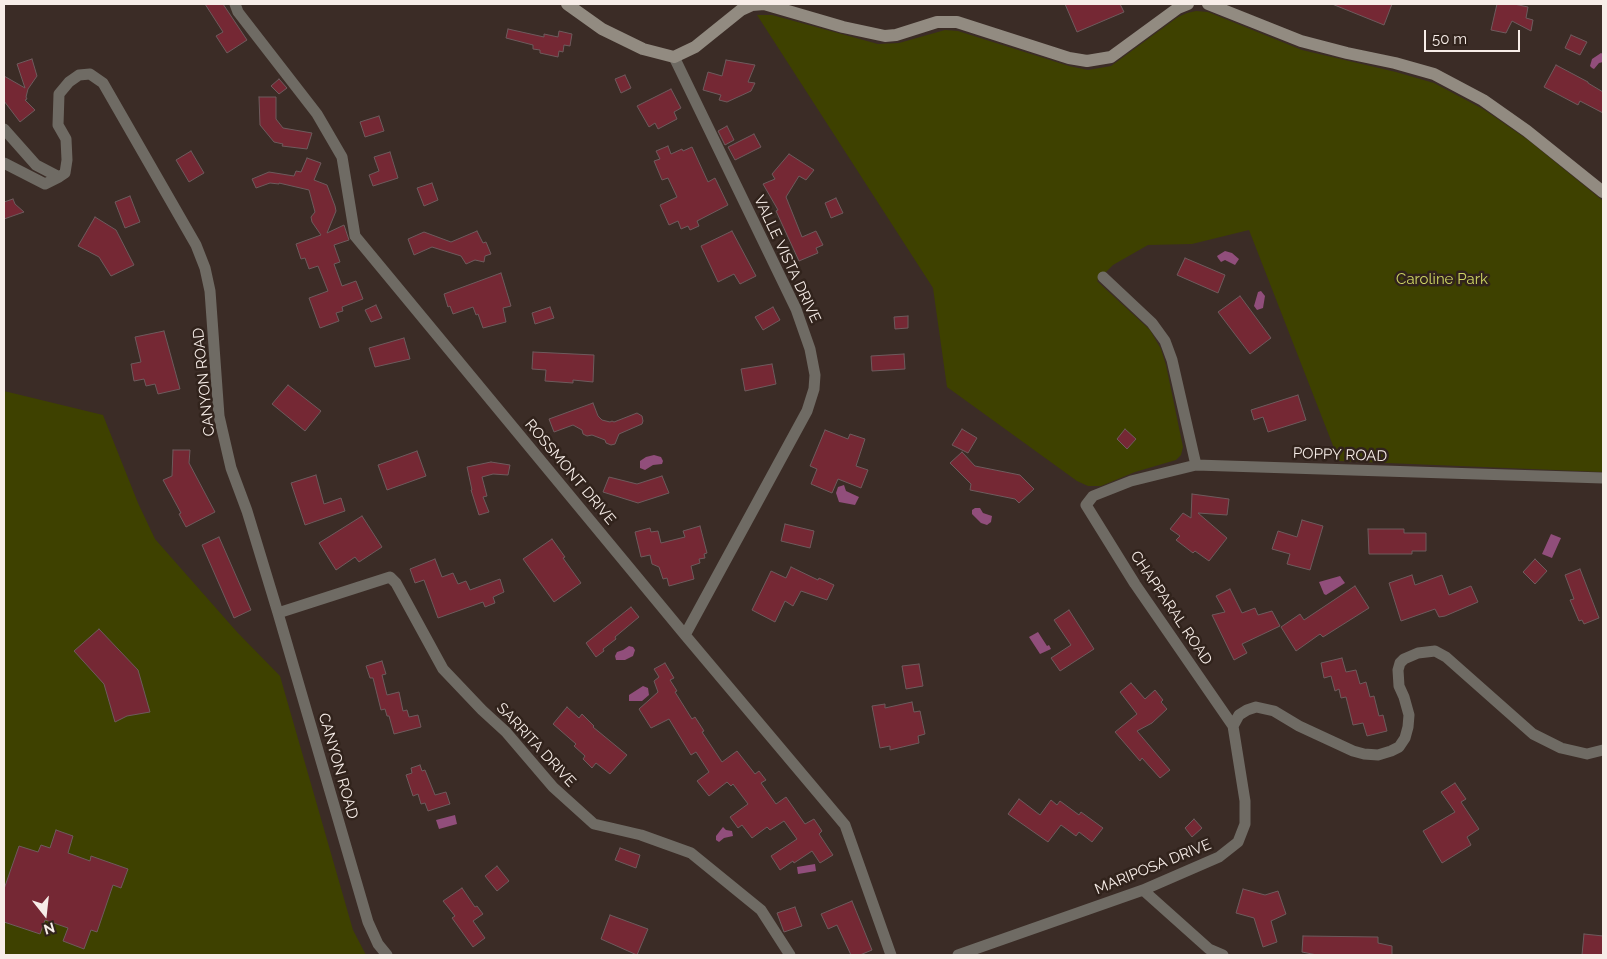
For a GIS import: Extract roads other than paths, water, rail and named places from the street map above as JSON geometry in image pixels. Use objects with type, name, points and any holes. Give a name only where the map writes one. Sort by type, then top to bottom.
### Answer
[{"type":"street","name":"ROSSMONT DRIVE","points":[[235,4],[238,12],[317,114],[342,157],[355,236],[685,635],[845,824],[891,955]]},
{"type":"street","points":[[567,4],[602,29],[643,49],[674,57],[695,47],[741,10],[752,5],[764,4],[843,27],[885,36],[896,35],[937,22],[957,22],[1069,58],[1094,61],[1110,57],[1178,8],[1188,4]]},
{"type":"street","points":[[1208,4],[1301,41],[1434,74],[1483,100],[1527,131],[1603,192]]},
{"type":"street","name":"VALLE VISTA DRIVE","points":[[674,57],[796,309],[811,355],[815,375],[814,389],[807,411],[685,635]]},
{"type":"street","name":"CANYON ROAD","points":[[60,177],[65,172],[67,160],[66,139],[58,125],[58,94],[69,82],[79,75],[90,74],[103,83],[196,245],[205,268],[210,291],[219,416],[231,468],[247,511],[278,613],[368,922],[378,944],[387,955]]},
{"type":"street","points":[[4,129],[36,166],[60,177]]},
{"type":"street","points":[[4,162],[45,184],[60,177]]},
{"type":"street","points":[[1103,277],[1152,323],[1165,341],[1172,360],[1196,465]]},
{"type":"street","name":"POPPY ROAD","points":[[1086,505],[1093,496],[1105,490],[1131,481],[1196,465],[1603,478]]},
{"type":"street","name":"CHAPPARAL ROAD","points":[[1086,505],[1135,584],[1233,726]]},
{"type":"street","name":"SARRITA DRIVE","points":[[278,613],[390,577],[396,583],[444,669],[482,710],[506,732],[553,787],[594,824],[641,835],[691,853],[761,910],[790,955]]},
{"type":"street","points":[[1233,726],[1239,715],[1247,710],[1256,707],[1266,708],[1299,726],[1353,751],[1378,755],[1392,751],[1399,747],[1405,738],[1408,727],[1409,715],[1397,678],[1400,663],[1404,659],[1418,653],[1435,651],[1446,657],[1534,734],[1561,748],[1587,754],[1603,750]]},
{"type":"street","name":"MARIPOSA DRIVE","points":[[958,955],[1143,890],[1219,857],[1238,842],[1245,824],[1245,801],[1233,726]]},
{"type":"street","points":[[1143,890],[1209,949],[1223,955]]},
{"type":"park label","name":"Caroline Park","points":[[1442,279]]}]
